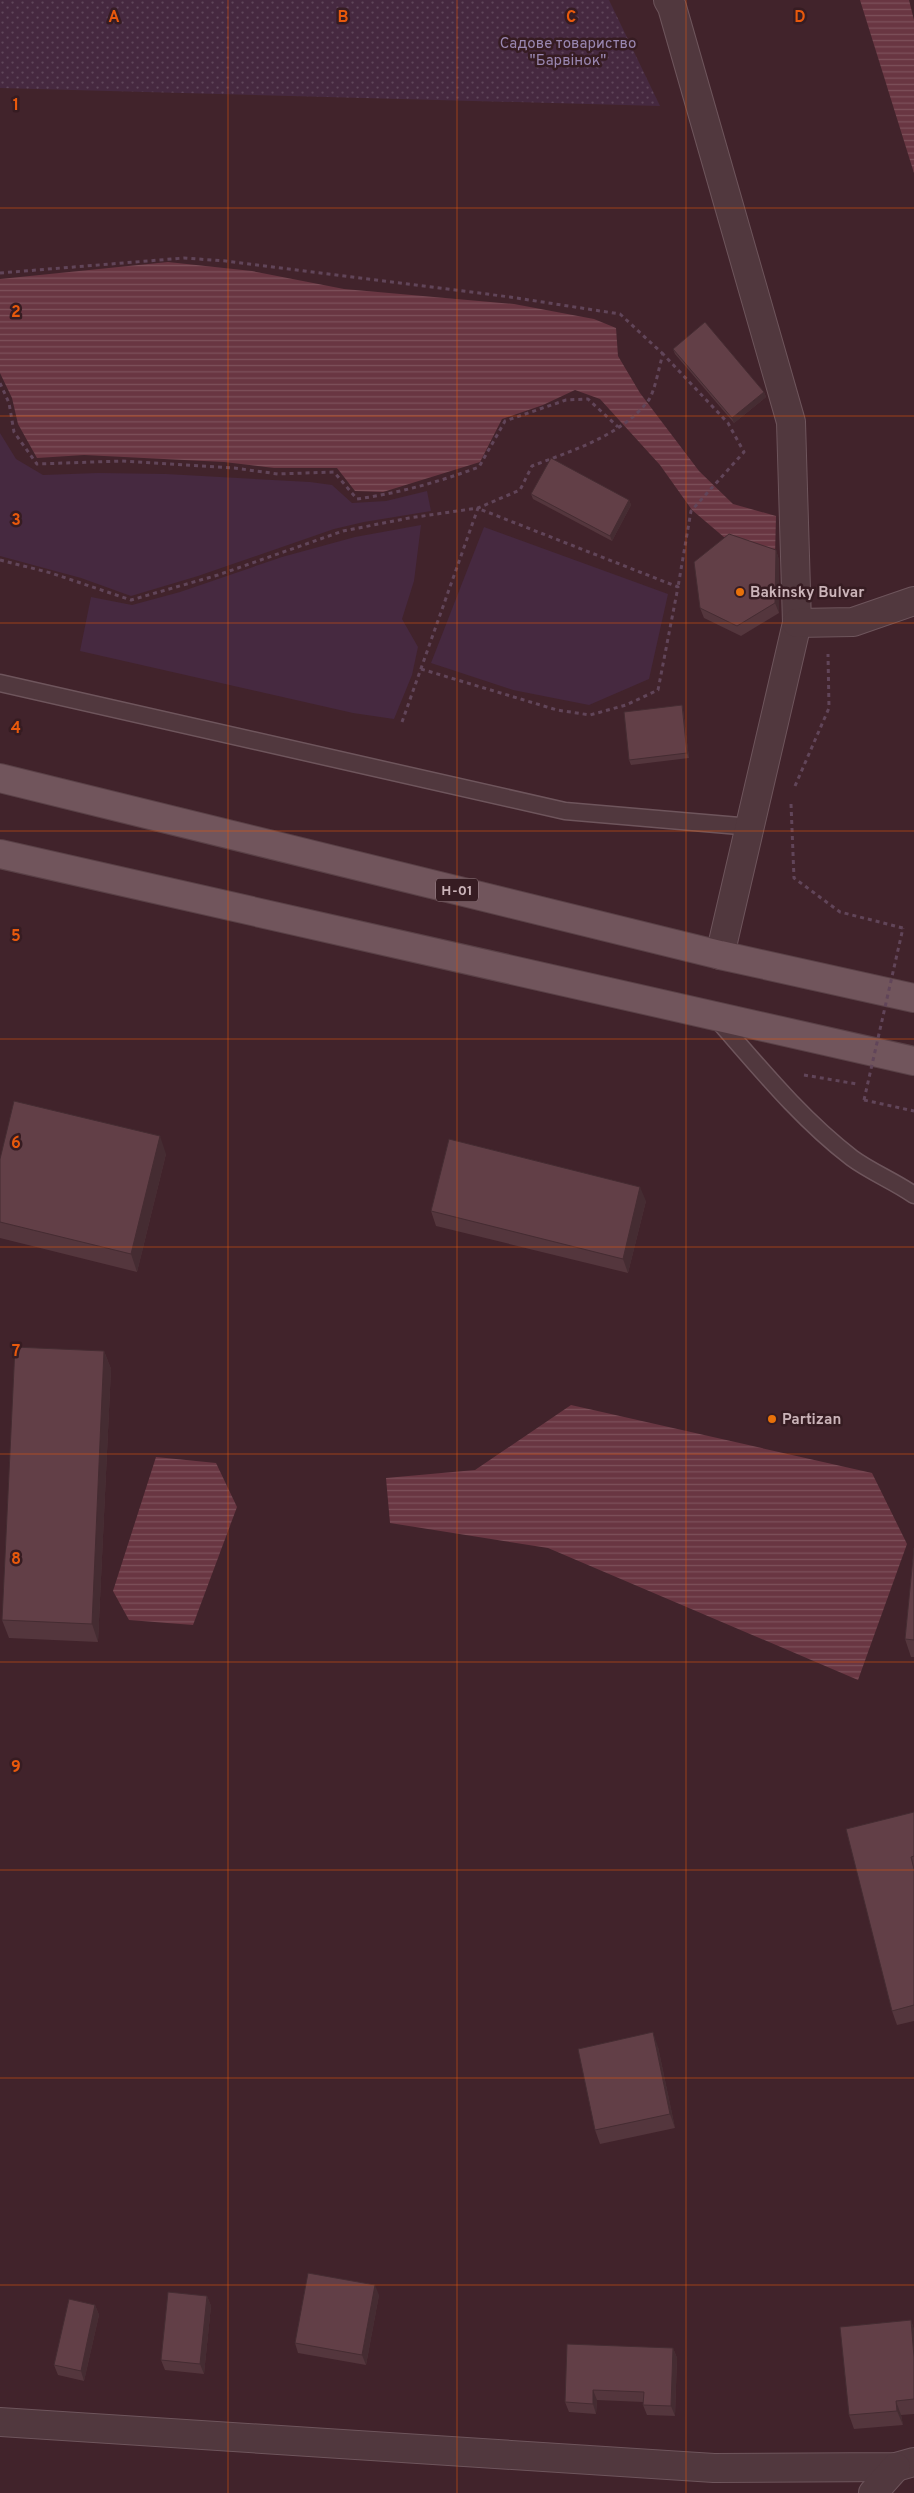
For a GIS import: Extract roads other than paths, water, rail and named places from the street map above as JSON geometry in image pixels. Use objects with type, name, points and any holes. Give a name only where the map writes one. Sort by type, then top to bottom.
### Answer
[{"type":"main road","name":"Н-01","points":[[0,778],[720,955],[914,998]]},
{"type":"main road","points":[[0,854],[914,1061]]},
{"type":"street","points":[[668,0],[672,7],[791,422],[797,623],[720,955]]},
{"type":"street","points":[[797,623],[853,622],[914,601]]},
{"type":"street","points":[[0,2422],[714,2468],[905,2464]]},
{"type":"street","points":[[874,2493],[905,2464]]},
{"type":"lane","points":[[0,683],[565,811],[751,827]]},
{"type":"lane","points":[[715,1016],[792,1104],[853,1159],[914,1195]]},
{"type":"place","name":"Bakinsky Bulvar","points":[[740,592]]},
{"type":"place","name":"Partizan","points":[[772,1419]]},
{"type":"park label","name":"Садове товариство \"Барвінок\"","points":[[568,52]]}]
